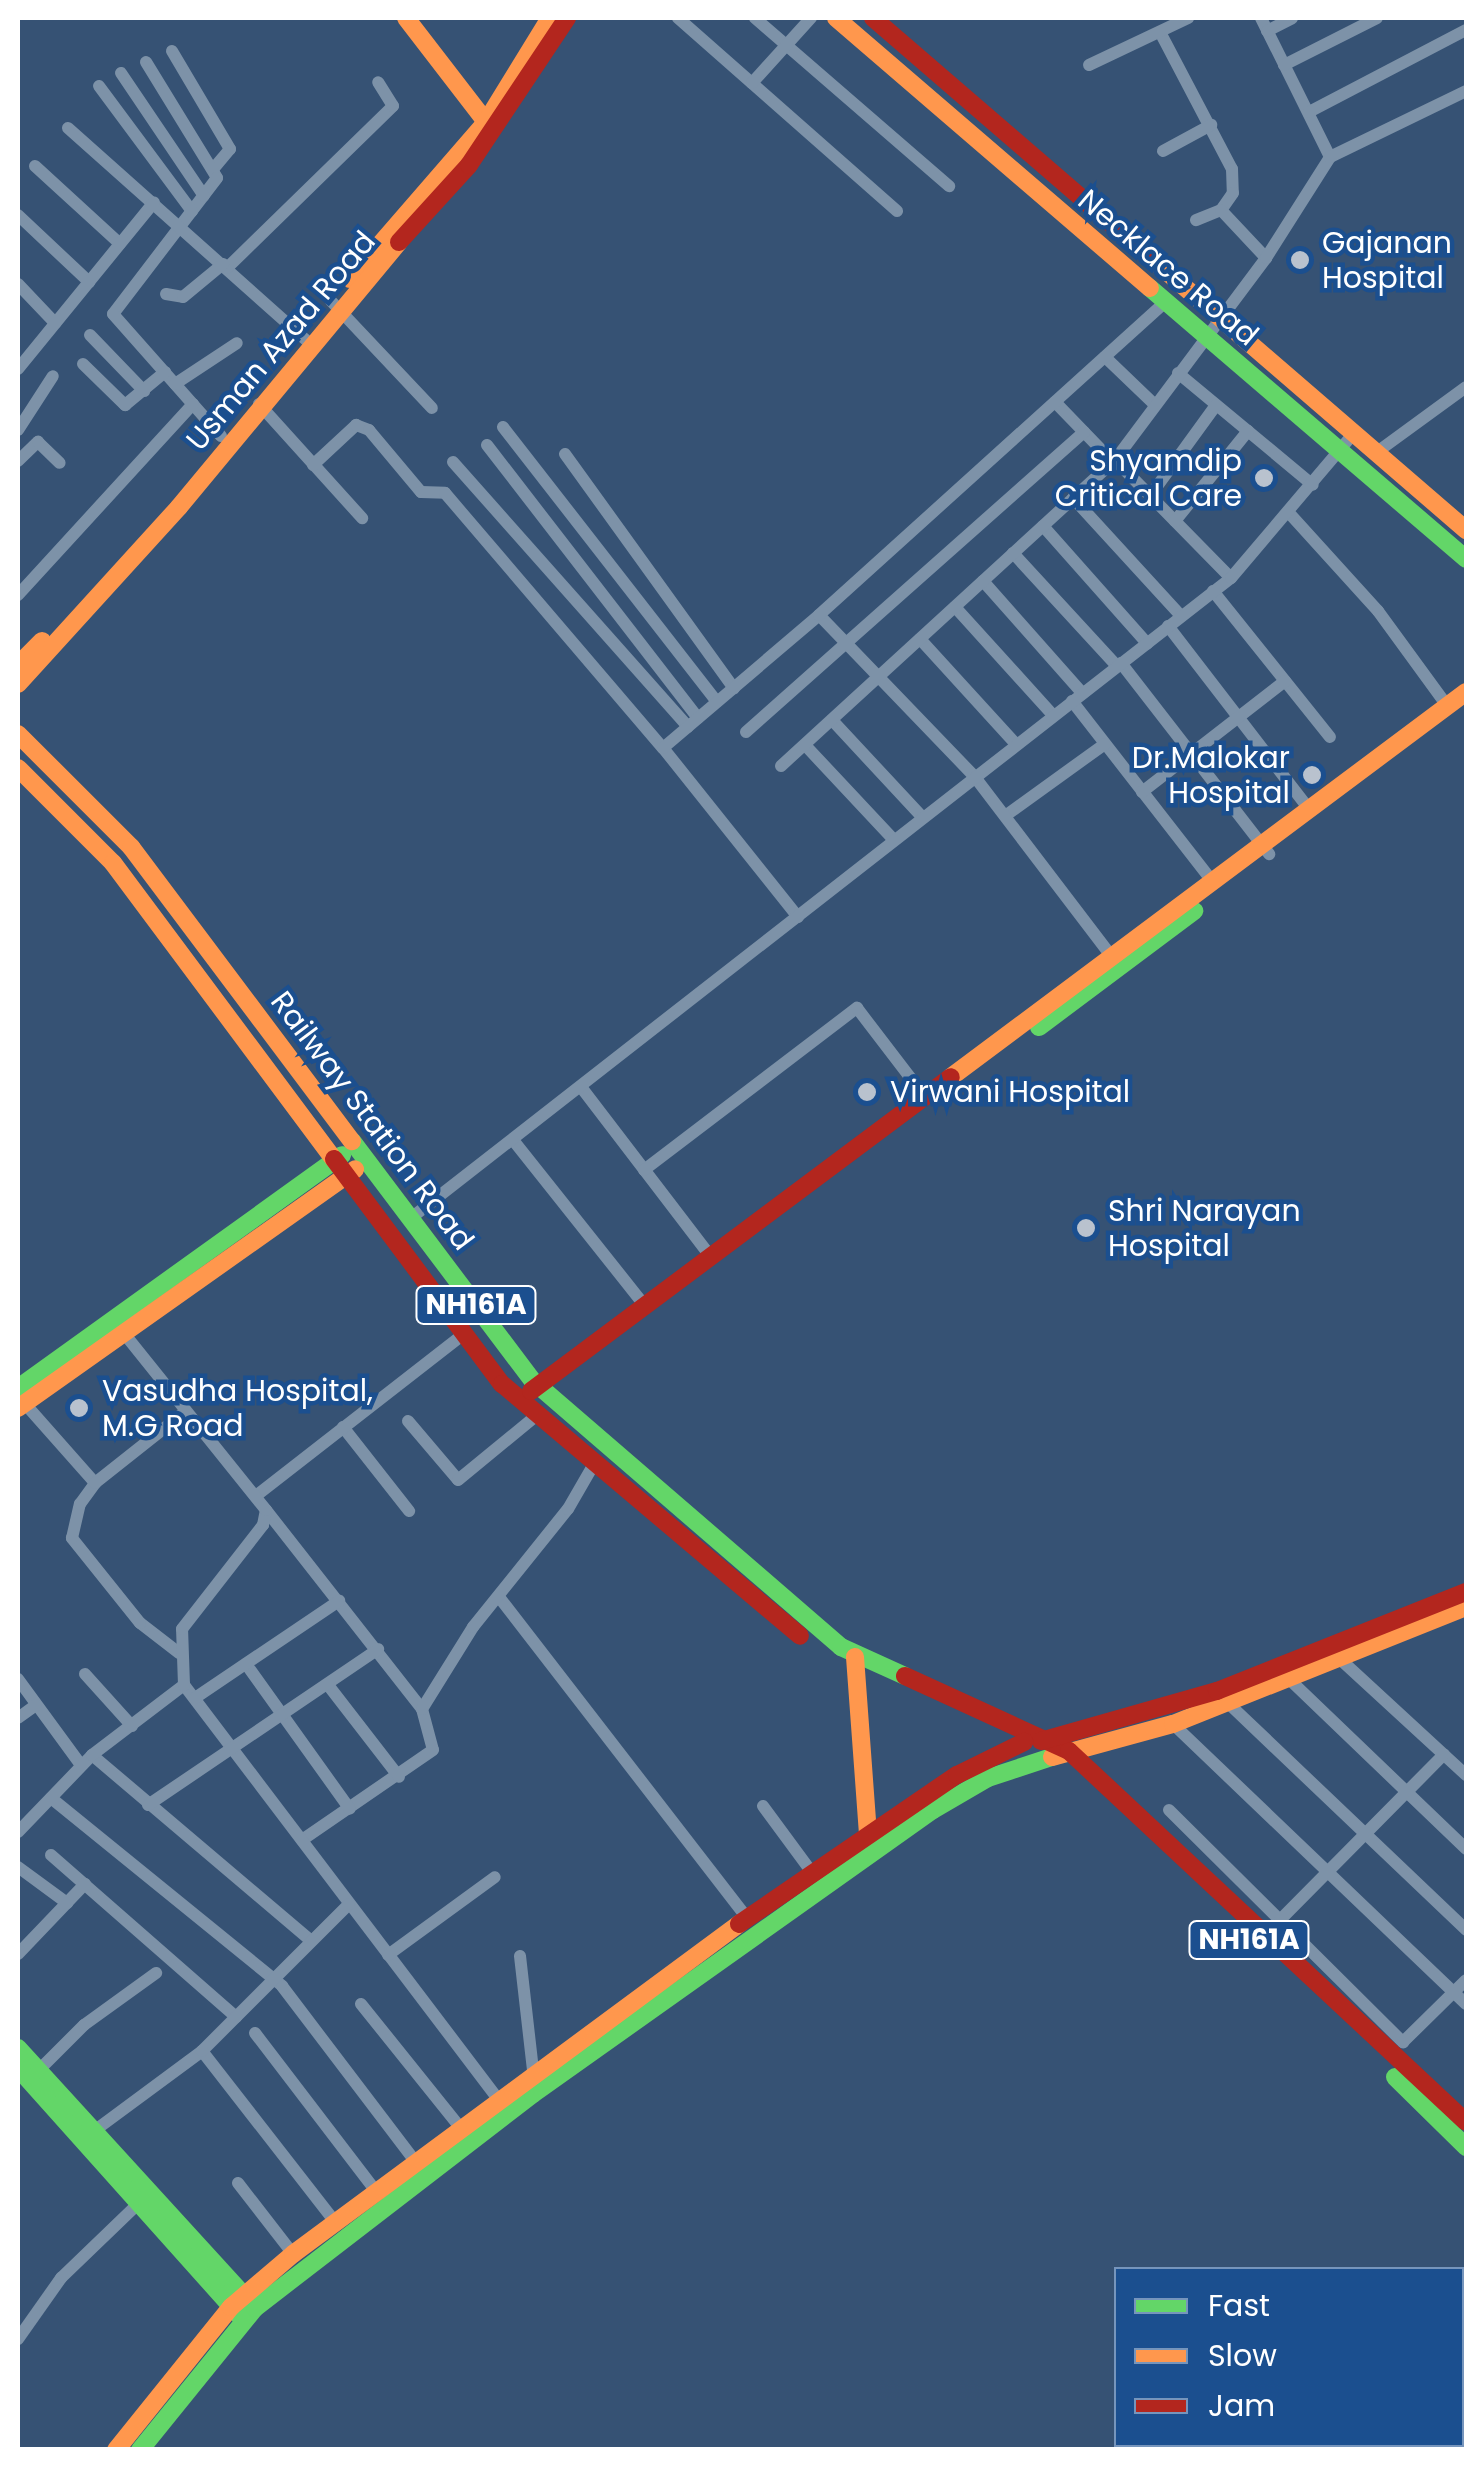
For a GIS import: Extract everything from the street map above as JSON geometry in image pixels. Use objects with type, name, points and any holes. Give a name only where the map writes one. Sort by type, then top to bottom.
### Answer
[{"type":"main road","points":[[406,18],[486,122]]},
{"type":"main road","name":"Usman Azad Road","points":[[18,665],[170,503],[221,436],[486,122],[550,18]]},
{"type":"main road","name":"Usman Azad Road","points":[[334,305],[476,156],[567,18]]},
{"type":"main road","name":"Necklace Road","points":[[836,18],[1466,558]]},
{"type":"main road","name":"Necklace Road","points":[[872,18],[1222,313],[1466,530]]},
{"type":"main road","name":"Usman Azad Road","points":[[18,684],[179,507],[304,339]]},
{"type":"main road","points":[[542,1390],[1457,707],[1466,692]]},
{"type":"main road","points":[[527,1408],[542,1390],[711,1256],[1213,882],[1265,850],[1310,810],[1457,707]]},
{"type":"main road","name":"Railway Station Road","points":[[18,734],[130,847],[542,1390],[856,1665],[1024,1742]]},
{"type":"main road","name":"Railway Station Road","points":[[19,776],[113,864],[464,1334],[527,1408],[826,1657],[856,1665],[1058,1750]]},
{"type":"main road","points":[[19,1398],[123,1332],[361,1152]]},
{"type":"main road","points":[[19,1398],[340,1168]]},
{"type":"main road","points":[[116,2450],[293,2254],[498,2100],[535,2083],[919,1820],[988,1778],[1466,1592]]},
{"type":"main road","points":[[140,2450],[243,2307],[747,1918],[868,1832],[1024,1742],[1058,1750],[1173,1724],[1341,1660],[1466,1606]]},
{"type":"main road","points":[[856,1665],[868,1832]]},
{"type":"main road","name":"NH161A","points":[[1058,1750],[1466,2122]]},
{"type":"main road","name":"NH161A","points":[[1058,1750],[1466,2147]]},
{"type":"main road","points":[[18,2048],[140,2201],[243,2307]]},
{"type":"main road","points":[[18,2068],[90,2135],[243,2307]]},
{"type":"street","points":[[678,18],[897,212]]},
{"type":"street","points":[[755,18],[949,186]]},
{"type":"street","points":[[752,82],[811,18]]},
{"type":"street","points":[[1090,65],[1188,18]]},
{"type":"street","points":[[1292,18],[1264,24],[1330,157]]},
{"type":"street","points":[[1284,65],[1377,18]]},
{"type":"street","points":[[1309,112],[1466,30]]},
{"type":"street","points":[[1160,32],[1232,169],[1233,193],[1221,210],[1196,220]]},
{"type":"street","points":[[172,51],[230,149],[214,168]]},
{"type":"street","points":[[146,62],[217,178],[112,311],[221,436]]},
{"type":"street","points":[[121,73],[204,196]]},
{"type":"street","points":[[166,294],[183,298],[226,266],[394,106],[378,82]]},
{"type":"street","points":[[99,86],[192,211]]},
{"type":"street","points":[[781,766],[1114,461],[1266,258],[1330,157],[1466,91]]},
{"type":"street","points":[[1162,151],[1211,125]]},
{"type":"street","points":[[68,128],[304,339]]},
{"type":"street","points":[[35,166],[120,244]]},
{"type":"street","points":[[18,369],[154,202]]},
{"type":"street","points":[[1221,210],[1266,258]]},
{"type":"street","points":[[18,215],[89,282]]},
{"type":"street","points":[[18,284],[55,323]]},
{"type":"street","points":[[664,748],[1167,302]]},
{"type":"street","points":[[334,305],[432,408]]},
{"type":"street","points":[[90,335],[144,391]]},
{"type":"street","points":[[175,384],[237,343]]},
{"type":"street","points":[[1105,358],[1155,405]]},
{"type":"street","points":[[83,364],[125,406],[165,372]]},
{"type":"street","points":[[1178,373],[1313,485]]},
{"type":"street","points":[[18,430],[53,376]]},
{"type":"street","points":[[1378,452],[1466,386]]},
{"type":"street","points":[[1055,402],[1232,578]]},
{"type":"street","points":[[18,595],[193,404]]},
{"type":"street","points":[[259,404],[362,518]]},
{"type":"street","points":[[1150,496],[1216,405]]},
{"type":"street","points":[[313,464],[356,425],[369,430],[421,492],[444,493],[664,748],[798,917]]},
{"type":"street","points":[[502,427],[718,702]]},
{"type":"street","points":[[1175,521],[1248,431]]},
{"type":"street","points":[[746,732],[848,646],[1084,432]]},
{"type":"street","points":[[411,1218],[1232,578],[1290,514],[1355,432]]},
{"type":"street","points":[[18,461],[38,442],[60,462]]},
{"type":"street","points":[[487,446],[693,722]]},
{"type":"street","points":[[564,454],[734,688]]},
{"type":"street","points":[[453,462],[693,722]]},
{"type":"street","points":[[1073,498],[1180,616]]},
{"type":"street","points":[[1290,514],[1378,611],[1457,707]]},
{"type":"street","points":[[1043,526],[1147,642]]},
{"type":"street","points":[[1014,553],[1119,665],[1265,850]]},
{"type":"street","points":[[983,581],[1077,697],[1106,744],[1213,882]]},
{"type":"street","points":[[1214,591],[1330,737]]},
{"type":"street","points":[[955,607],[1053,715]]},
{"type":"street","points":[[818,615],[974,776],[1112,957]]},
{"type":"street","points":[[1168,626],[1310,810]]},
{"type":"street","points":[[920,639],[1016,744]]},
{"type":"street","points":[[1142,792],[1285,681]]},
{"type":"street","points":[[832,720],[922,817]]},
{"type":"street","points":[[805,744],[894,840]]},
{"type":"street","points":[[1005,816],[1106,744]]},
{"type":"street","points":[[644,1170],[857,1008],[926,1097]]},
{"type":"street","points":[[581,1088],[711,1256]]},
{"type":"street","points":[[513,1140],[645,1306]]},
{"type":"street","points":[[123,1332],[257,1495],[422,1709],[432,1752],[302,1840]]},
{"type":"street","points":[[257,1495],[464,1334]]},
{"type":"street","points":[[19,1398],[95,1482]]},
{"type":"street","points":[[408,1421],[458,1480],[527,1408]]},
{"type":"street","points":[[179,1654],[140,1623],[74,1544],[80,1504],[95,1482],[186,1411]]},
{"type":"street","points":[[342,1428],[409,1510]]},
{"type":"street","points":[[422,1709],[594,1464]]},
{"type":"street","points":[[266,1510],[262,1525],[182,1629],[179,1654],[184,1685],[498,2100]]},
{"type":"street","points":[[500,1597],[747,1918]]},
{"type":"street","points":[[195,1698],[340,1601]]},
{"type":"street","points":[[148,1804],[284,1716],[378,1649]]},
{"type":"street","points":[[1341,1660],[1466,1775]]},
{"type":"street","points":[[246,1664],[350,1808]]},
{"type":"street","points":[[85,1674],[132,1726]]},
{"type":"street","points":[[18,1679],[36,1705],[87,1760],[148,1804],[311,1941]]},
{"type":"street","points":[[1290,1680],[1466,1849]]},
{"type":"street","points":[[328,1684],[398,1777]]},
{"type":"street","points":[[18,1831],[87,1760],[184,1685]]},
{"type":"street","points":[[1228,1703],[1466,1930]]},
{"type":"street","points":[[18,1718],[36,1705]]},
{"type":"street","points":[[1173,1724],[1466,2004]]},
{"type":"street","points":[[1280,1920],[1444,1754]]},
{"type":"street","points":[[50,1798],[272,1977],[415,2161]]},
{"type":"street","points":[[763,1806],[810,1871]]},
{"type":"street","points":[[1170,1810],[1403,2042],[1466,1980]]},
{"type":"street","points":[[51,1855],[236,2017]]},
{"type":"street","points":[[18,1867],[67,1903]]},
{"type":"street","points":[[388,1956],[495,1877]]},
{"type":"street","points":[[18,1954],[85,1884]]},
{"type":"street","points":[[90,2135],[202,2051],[272,1977],[350,1904]]},
{"type":"street","points":[[520,1956],[535,2083]]},
{"type":"street","points":[[39,2070],[84,2025],[125,2001],[156,1973]]},
{"type":"street","points":[[361,2004],[460,2127]]},
{"type":"street","points":[[254,2032],[376,2192]]},
{"type":"street","points":[[202,2051],[336,2222]]},
{"type":"street","points":[[238,2183],[293,2254]]},
{"type":"street","points":[[18,2339],[60,2278],[140,2201]]},
{"type":"traffic: fast","points":[[1150,288],[1466,559]]},
{"type":"traffic: fast","points":[[1039,1027],[1194,911]]},
{"type":"traffic: fast","points":[[352,1141],[533,1381],[841,1647],[905,1676]]},
{"type":"traffic: fast","points":[[18,1388],[342,1155]]},
{"type":"traffic: fast","points":[[140,2450],[255,2308],[533,2094],[933,1810],[988,1778],[1052,1757]]},
{"type":"traffic: fast","points":[[18,2048],[250,2302]]},
{"type":"traffic: fast","points":[[18,2068],[239,2315]]},
{"type":"traffic: fast","points":[[1395,2077],[1466,2147]]},
{"type":"traffic: slow","points":[[406,18],[486,122]]},
{"type":"traffic: slow","points":[[350,279],[486,122],[550,18]]},
{"type":"traffic: slow","points":[[836,18],[1150,288]]},
{"type":"traffic: slow","points":[[18,684],[179,507],[399,242]]},
{"type":"traffic: slow","points":[[1152,259],[1466,530]]},
{"type":"traffic: slow","points":[[18,665],[42,641]]},
{"type":"traffic: slow","points":[[951,1077],[1466,692]]},
{"type":"traffic: slow","points":[[18,734],[131,847],[352,1141]]},
{"type":"traffic: slow","points":[[18,768],[113,863],[334,1159]]},
{"type":"traffic: slow","points":[[18,1408],[355,1169]]},
{"type":"traffic: slow","points":[[1052,1757],[1173,1724],[1466,1607]]},
{"type":"traffic: slow","points":[[855,1657],[868,1832]]},
{"type":"traffic: slow","points":[[116,2450],[231,2307],[293,2254],[739,1924]]},
{"type":"traffic: jam","points":[[399,242],[469,165],[567,18]]},
{"type":"traffic: jam","points":[[873,18],[1152,259]]},
{"type":"traffic: jam","points":[[531,1391],[951,1077]]},
{"type":"traffic: jam","points":[[334,1159],[502,1384],[800,1636]]},
{"type":"traffic: jam","points":[[1041,1741],[1217,1691],[1466,1592]]},
{"type":"traffic: jam","points":[[905,1676],[1069,1751],[1466,2122]]},
{"type":"traffic: jam","points":[[739,1924],[957,1775],[1024,1742]]},
{"type":"place","name":"Gajanan Hospital","points":[[1300,260]]},
{"type":"place","name":"Shyamdip Critical Care","points":[[1264,478]]},
{"type":"place","name":"Dr.Malokar Hospital","points":[[1312,775]]},
{"type":"place","name":"Virwani Hospital","points":[[867,1092]]},
{"type":"place","name":"Shri Narayan Hospital","points":[[1086,1228]]},
{"type":"place","name":"Vasudha Hospital, M.G Road","points":[[79,1408]]}]
